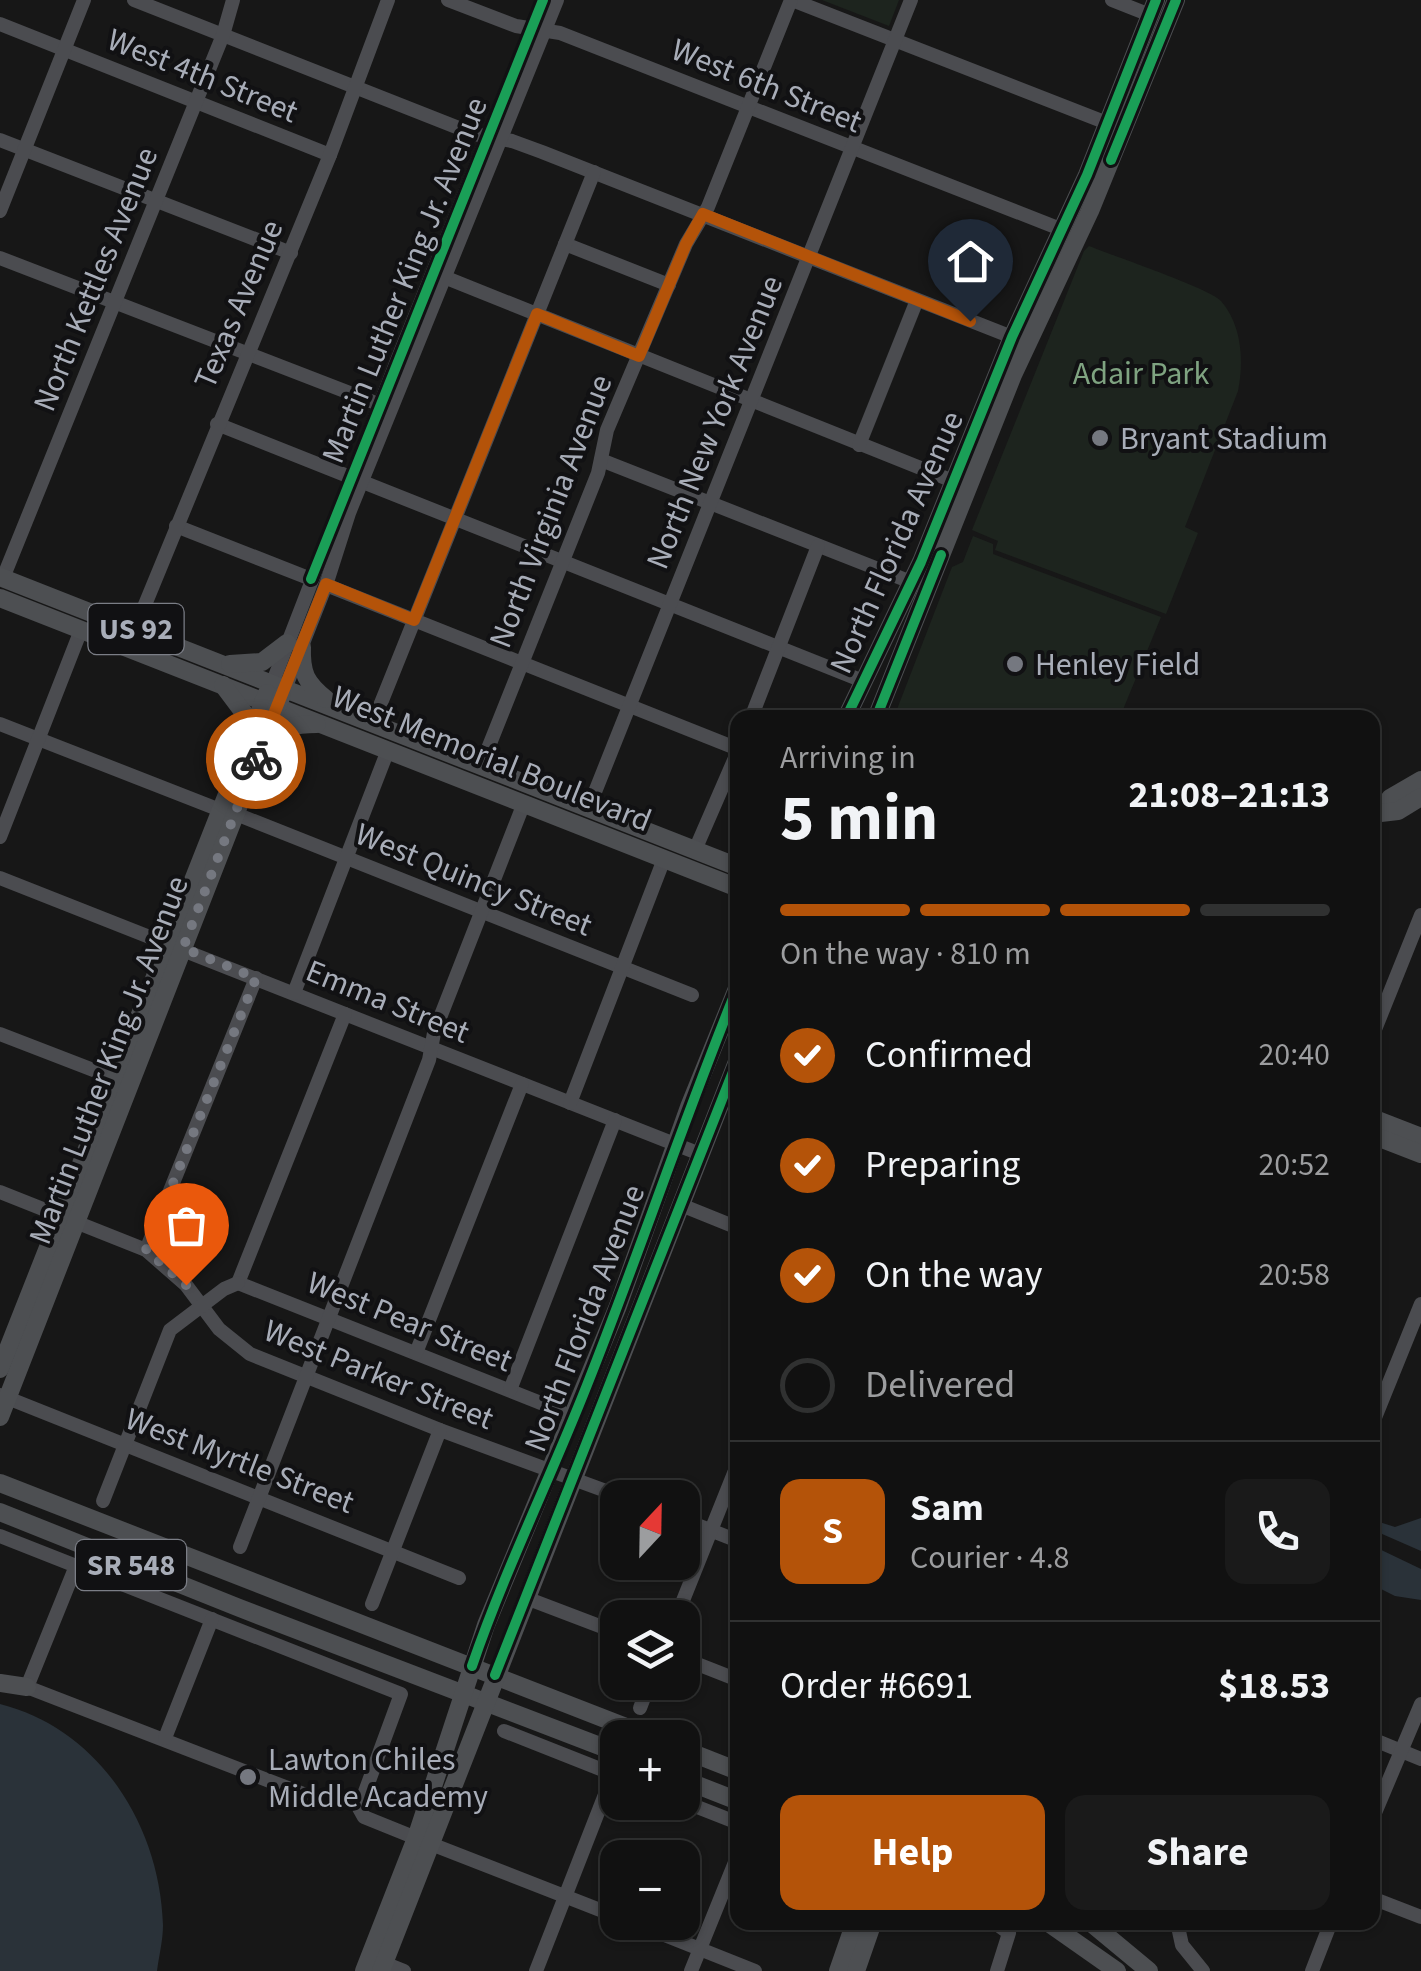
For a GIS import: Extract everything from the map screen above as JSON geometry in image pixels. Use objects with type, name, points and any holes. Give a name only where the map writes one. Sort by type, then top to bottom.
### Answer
[{"type":"main road","name":"North Florida Avenue","points":[[876,710],[1013,375],[1090,211],[1176,0]]},
{"type":"main road","name":"North Florida Avenue","points":[[850,710],[911,582],[1154,8]]},
{"type":"main road","points":[[1012,337],[1013,375]]},
{"type":"main road","name":"West Memorial Boulevard","points":[[1,579],[223,664],[322,724],[730,885]]},
{"type":"main road","points":[[876,710],[912,614],[915,597],[911,582]]},
{"type":"main road","name":"West Memorial Boulevard","points":[[0,598],[222,684],[338,709],[730,864]]},
{"type":"main road","points":[[223,664],[262,662],[295,645],[306,681],[338,709]]},
{"type":"main road","points":[[222,684],[244,713],[249,735]]},
{"type":"main road","name":"Martin Luther King Jr. Avenue","points":[[228,812],[249,735],[274,695]]},
{"type":"main road","name":"Martin Luther King Jr. Avenue","points":[[0,1369],[69,1219],[228,812],[256,758],[274,695]]},
{"type":"main road","points":[[256,758],[272,735],[286,728],[322,724]]},
{"type":"main road","points":[[1380,809],[1390,798],[1421,780]]},
{"type":"main road","points":[[1380,812],[1398,812],[1421,797]]},
{"type":"main road","name":"Martin Luther King Jr. Avenue","points":[[69,1219],[114,1078],[175,946]]},
{"type":"main road","name":"North Florida Avenue","points":[[382,1967],[423,1841],[463,1694],[502,1583],[626,1288],[730,1006]]},
{"type":"main road","name":"North Florida Avenue","points":[[364,1971],[392,1900],[486,1702],[730,1079]]},
{"type":"main road","points":[[1380,1121],[1421,1137]]},
{"type":"main road","points":[[1380,1139],[1421,1154]]},
{"type":"main road","name":"Martin Luther King Jr. Avenue","points":[[0,1417],[11,1348]]},
{"type":"main road","name":"SR 548","points":[[0,1484],[496,1676]]},
{"type":"main road","name":"SR 548","points":[[0,1512],[463,1694]]},
{"type":"main road","points":[[496,1676],[608,1720]]},
{"type":"main road","points":[[0,1680],[27,1687]]},
{"type":"main road","points":[[463,1694],[600,1746]]},
{"type":"main road","points":[[700,1756],[730,1768]]},
{"type":"main road","points":[[700,1786],[730,1797]]},
{"type":"main road","points":[[382,1967],[381,1958],[393,1920],[392,1900]]},
{"type":"main road","points":[[838,1971],[853,1930]]},
{"type":"main road","points":[[856,1971],[870,1930]]},
{"type":"main road","points":[[1059,1930],[1118,1971]]},
{"type":"main road","points":[[1100,1930],[1149,1971]]},
{"type":"street","points":[[0,211],[84,0]]},
{"type":"street","points":[[134,0],[355,88],[594,172],[1012,337]]},
{"type":"street","name":"North Kettles Avenue","points":[[1,579],[223,35],[233,0]]},
{"type":"street","name":"Texas Avenue","points":[[135,629],[291,253],[388,0]]},
{"type":"street","name":"West 6th Street","points":[[448,0],[516,26],[560,33],[1063,230]]},
{"type":"street","name":"Martin Luther King Jr. Avenue","points":[[538,30],[543,0]]},
{"type":"street","name":"Martin Luther King Jr. Avenue","points":[[295,645],[311,578],[358,479],[538,30],[558,0]]},
{"type":"street","points":[[792,0],[1107,124]]},
{"type":"street","name":"North Virginia Avenue","points":[[481,766],[563,562],[601,460],[607,430],[792,0]]},
{"type":"street","name":"North New York Avenue","points":[[588,807],[910,0]]},
{"type":"street","points":[[1112,0],[1154,8]]},
{"type":"street","name":"West 4th Street","points":[[0,24],[330,155]]},
{"type":"street","points":[[0,140],[291,253]]},
{"type":"street","points":[[374,723],[594,172]]},
{"type":"street","points":[[566,244],[668,286]]},
{"type":"street","points":[[0,258],[386,407]]},
{"type":"street","points":[[438,275],[953,481]]},
{"type":"street","points":[[859,445],[917,300]]},
{"type":"street","points":[[217,424],[863,681]]},
{"type":"street","points":[[601,460],[911,582]]},
{"type":"street","name":"Martin Luther King Jr. Avenue","points":[[274,695],[326,584],[358,479]]},
{"type":"street","points":[[176,526],[311,578]]},
{"type":"street","points":[[754,710],[818,546]]},
{"type":"street","points":[[326,584],[730,747]]},
{"type":"street","points":[[0,837],[82,630]]},
{"type":"street","name":"West Quincy Street","points":[[0,724],[692,995]]},
{"type":"street","points":[[294,993],[388,750]]},
{"type":"street","points":[[695,850],[730,769]]},
{"type":"street","points":[[240,1547],[430,1060],[434,1034],[524,803]]},
{"type":"street","points":[[570,1102],[664,859]]},
{"type":"street","name":"Emma Street","points":[[0,878],[700,1154]]},
{"type":"street","points":[[1380,1017],[1421,915]]},
{"type":"street","points":[[146,1250],[256,978]]},
{"type":"street","points":[[102,1501],[170,1330],[238,1283],[345,1014]]},
{"type":"street","points":[[0,1034],[114,1078]]},
{"type":"street","points":[[416,1353],[522,1084]]},
{"type":"street","points":[[510,1390],[615,1120]]},
{"type":"street","points":[[0,1192],[146,1250],[186,1285],[201,1306]]},
{"type":"street","points":[[680,1205],[730,1225]]},
{"type":"street","name":"West Pear Street","points":[[238,1283],[561,1411]]},
{"type":"street","points":[[1380,1405],[1421,1304]]},
{"type":"street","name":"West Parker Street","points":[[201,1306],[239,1347],[308,1379],[600,1488]]},
{"type":"street","name":"West Myrtle Street","points":[[4,1397],[459,1578]]},
{"type":"street","points":[[372,1604],[440,1430]]},
{"type":"street","points":[[683,1600],[730,1484]]},
{"type":"street","points":[[700,1526],[730,1538]]},
{"type":"street","points":[[0,1536],[401,1694],[359,1808],[364,1817],[600,1910]]},
{"type":"street","points":[[76,1566],[27,1687],[306,1795]]},
{"type":"street","points":[[526,1598],[600,1626]]},
{"type":"street","points":[[165,1738],[212,1619]]},
{"type":"street","points":[[700,1665],[730,1677]]},
{"type":"street","points":[[640,1708],[643,1700]]},
{"type":"street","points":[[1380,1801],[1421,1704]]},
{"type":"street","points":[[504,1731],[600,1769]]},
{"type":"street","points":[[1380,1742],[1421,1759]]},
{"type":"street","points":[[700,1808],[730,1820]]},
{"type":"street","points":[[536,1971],[600,1811]]},
{"type":"street","points":[[691,1971],[730,1875]]},
{"type":"street","points":[[1380,1901],[1421,1917]]},
{"type":"street","points":[[997,1971],[1009,1933],[1005,1930]]},
{"type":"street","points":[[1179,1930],[1182,1945],[1198,1966]]},
{"type":"street","points":[[1312,1971],[1328,1930]]},
{"type":"street","points":[[677,1940],[756,1971]]},
{"type":"street","points":[[382,1967],[404,1971]]},
{"type":"green space","points":[[822,0],[899,0],[889,26]]},
{"type":"green space","name":"Adair Park","points":[[1089,246],[1181,281],[1221,301],[1240,344],[1238,391],[1185,527],[1198,533],[1166,614],[995,550],[998,541],[972,530]]},
{"type":"green space","name":"Henley Field","points":[[973,536],[993,544],[993,554],[1161,617],[1123,710],[897,710],[952,567],[963,562]]},
{"type":"shaded area","points":[[1421,1518],[1421,1551],[1380,1533],[1380,1522],[1395,1527]]},
{"type":"shaded area","points":[[1380,1549],[1421,1569],[1421,1600],[1395,1596],[1380,1588]]},
{"type":"shaded area","points":[[0,1704],[67,1735],[118,1786],[150,1852],[159,1888],[163,1925],[157,1971],[0,1971]]},
{"type":"cycle path","points":[[311,579],[543,0]]},
{"type":"cycle path","points":[[850,710],[921,562],[1012,337],[1087,175],[1156,0]]},
{"type":"cycle path","points":[[1111,160],[1176,0]]},
{"type":"cycle path","points":[[879,710],[941,555]]},
{"type":"cycle path","points":[[472,1666],[587,1385],[730,1006]]},
{"type":"cycle path","points":[[495,1675],[730,1079]]},
{"type":"way so far","points":[[186,1285],[146,1250],[256,978],[183,948],[256,759]]},
{"type":"place","name":"Bryant Stadium","points":[[1100,438]]},
{"type":"place","name":"Henley Field","points":[[1015,664]]},
{"type":"place","name":"Lawton Chiles Middle Academy","points":[[248,1777]]},
{"type":"route","points":[[256,759],[326,584],[414,620],[537,314],[639,356],[686,244],[703,214],[970,321]]}]
